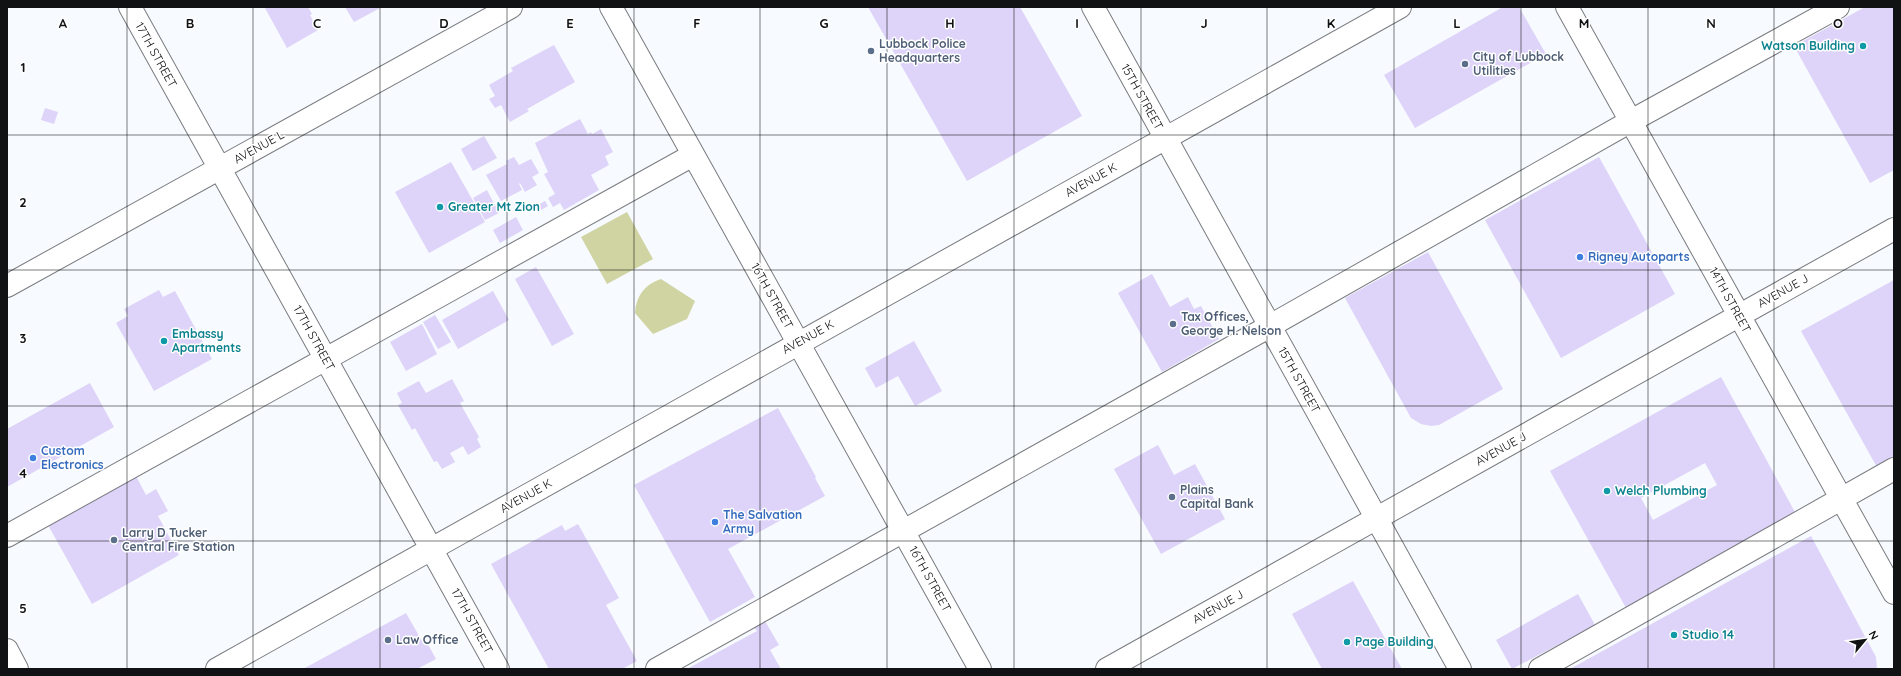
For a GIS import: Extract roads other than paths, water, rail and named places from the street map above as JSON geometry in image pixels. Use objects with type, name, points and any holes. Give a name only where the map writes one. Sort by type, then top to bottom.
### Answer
[{"type":"street","name":"17TH STREET","points":[[130,7],[498,669]]},
{"type":"street","name":"AVENUE L","points":[[7,286],[511,7]]},
{"type":"street","name":"16TH STREET","points":[[611,7],[980,669]]},
{"type":"street","name":"15TH STREET","points":[[1093,7],[1460,669]]},
{"type":"street","name":"AVENUE K","points":[[217,669],[1400,7]]},
{"type":"street","name":"14TH STREET","points":[[1567,7],[1894,593]]},
{"type":"street","points":[[657,669],[904,532],[1838,7]]},
{"type":"street","points":[[7,536],[693,155]]},
{"type":"street","name":"AVENUE J","points":[[1107,669],[1894,229]]},
{"type":"street","points":[[1540,669],[1894,469]]},
{"type":"street","points":[[7,650],[17,669]]},
{"type":"place","name":"Watson Building","points":[[1863,46]]},
{"type":"place","name":"Lubbock Police Headquarters","points":[[871,51]]},
{"type":"place","name":"City of Lubbock Utilities","points":[[1465,64]]},
{"type":"place","name":"Greater Mt Zion","points":[[440,207]]},
{"type":"place","name":"Rigney Autoparts","points":[[1580,257]]},
{"type":"place","name":"Tax Offices, George H. Nelson","points":[[1173,324]]},
{"type":"place","name":"Embassy Apartments","points":[[164,341]]},
{"type":"place","name":"Custom Electronics","points":[[33,458]]},
{"type":"place","name":"Welch Plumbing","points":[[1607,491]]},
{"type":"place","name":"Plains Capital Bank","points":[[1172,497]]},
{"type":"place","name":"The Salvation Army","points":[[715,522]]},
{"type":"place","name":"Larry D Tucker Central Fire Station","points":[[114,540]]},
{"type":"place","name":"Studio 14","points":[[1674,635]]},
{"type":"place","name":"Law Office","points":[[388,640]]},
{"type":"place","name":"Page Building","points":[[1347,642]]}]
